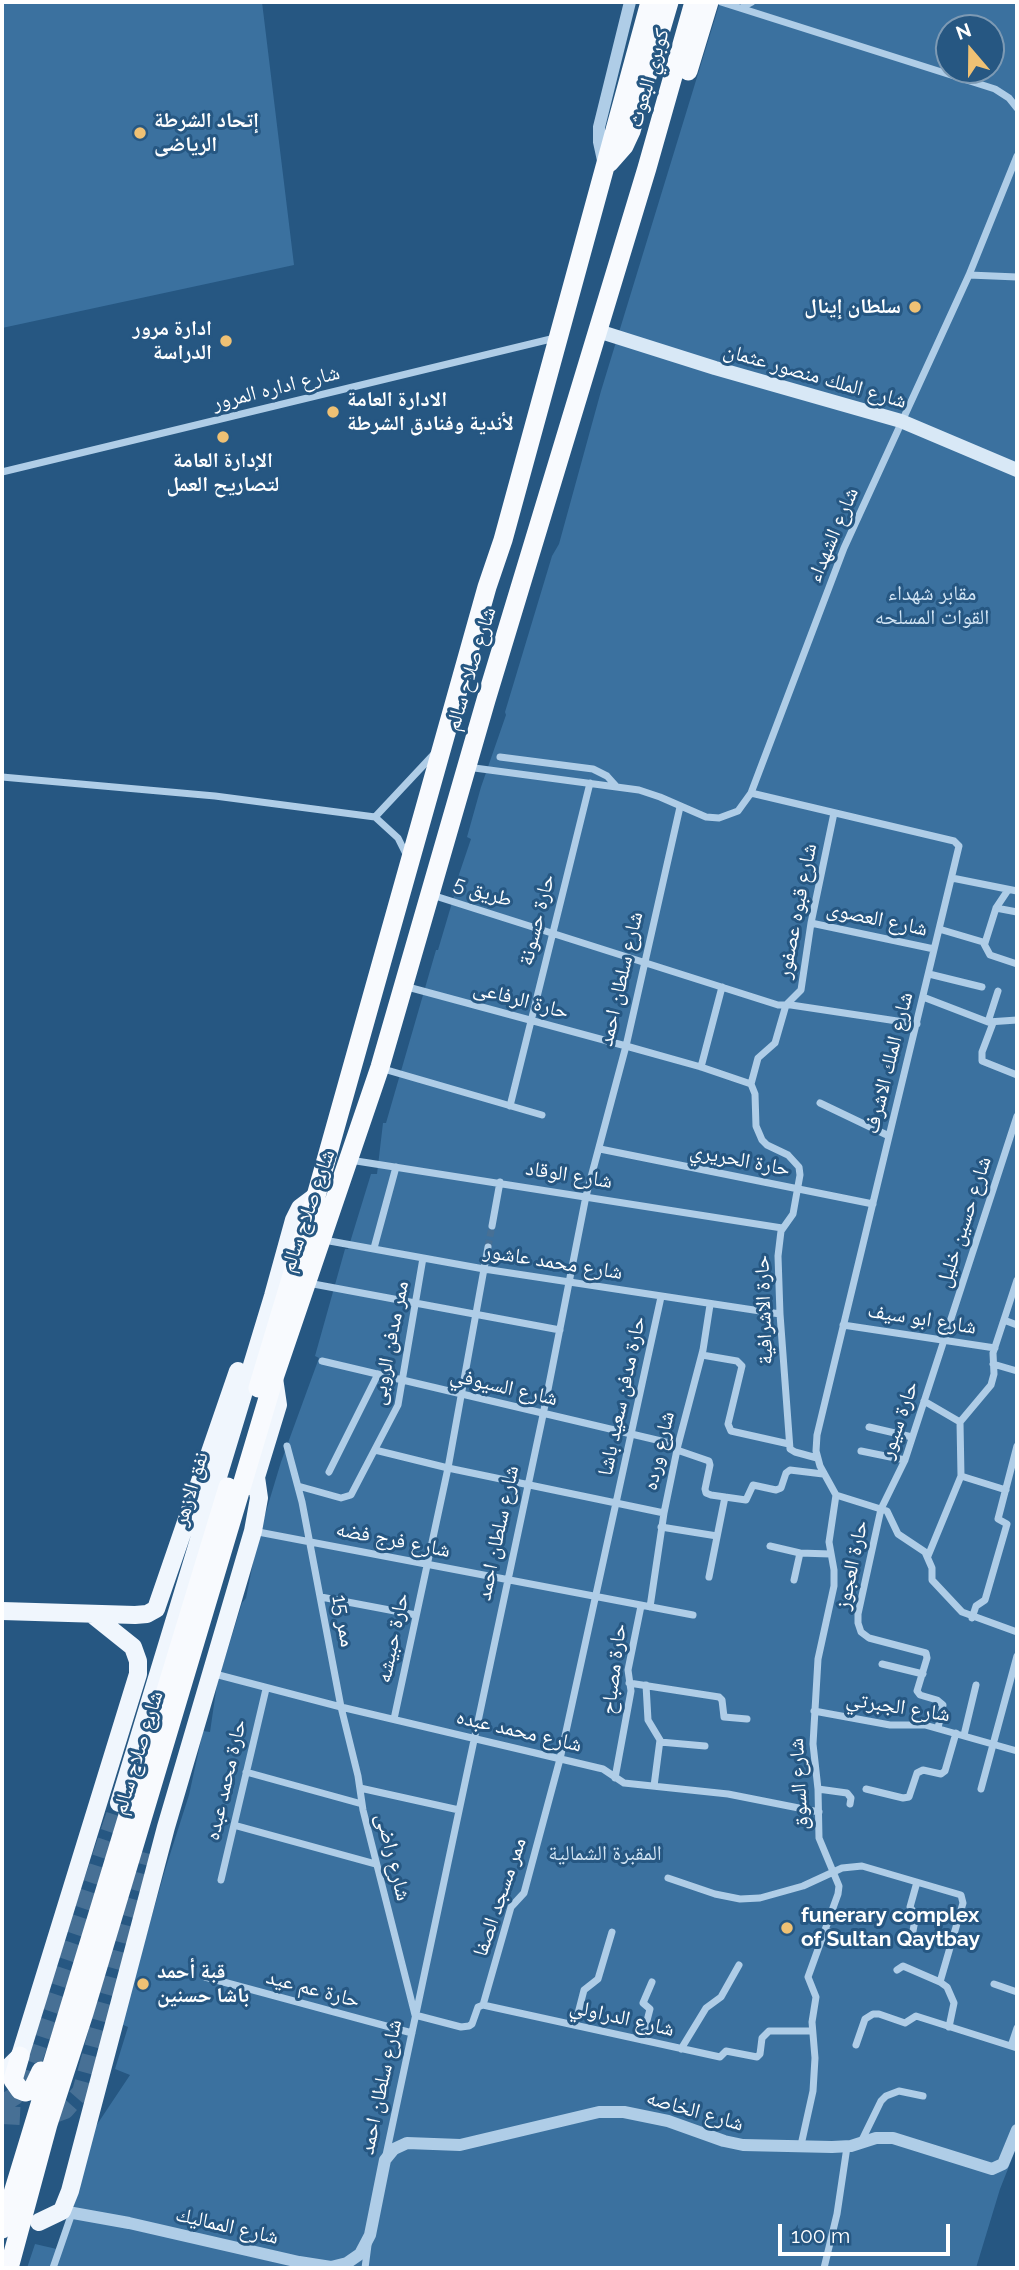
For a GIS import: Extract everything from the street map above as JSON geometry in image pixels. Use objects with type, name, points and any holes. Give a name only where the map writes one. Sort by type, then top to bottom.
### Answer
[{"type":"highway","name":"كوبري البعوث","points":[[604,167],[650,2]]},
{"type":"highway","points":[[604,167],[619,153],[631,131],[669,2]]},
{"type":"highway","name":"كوبري البعوث","points":[[647,168],[694,2]]},
{"type":"highway","points":[[647,168],[664,145],[709,2]]},
{"type":"highway","name":"شارع صلاح سالم","points":[[2,2229],[316,1196],[559,337],[604,167]]},
{"type":"highway","name":"شارع صلاح سالم","points":[[9,2268],[48,2124],[84,2013],[274,1378],[380,1067],[466,767],[647,168]]},
{"type":"highway","points":[[20,2056],[13,2080],[20,2090],[27,2092],[36,2084],[55,2027],[66,2013]]},
{"type":"highway","points":[[2,2181],[9,2202]]},
{"type":"main road","name":"شارع الملك منصور عثمان","points":[[598,331],[715,368],[901,421],[1017,470]]},
{"type":"main road","name":"نفق الازهر","points":[[118,1803],[296,1214],[316,1196]]},
{"type":"main road","points":[[2,1611],[93,1615],[147,1614],[154,1611],[158,1606],[257,1317],[261,1308],[273,1296]]},
{"type":"main road","points":[[146,1853],[278,1405],[274,1378]]},
{"type":"main road","points":[[38,2222],[67,2212],[69,2191],[125,1975],[210,1672],[253,1531],[259,1497],[256,1477]]},
{"type":"main road","points":[[2,2074],[20,2056],[138,1674],[138,1661],[133,1647],[93,1615]]},
{"type":"street","points":[[604,167],[599,127],[630,2]]},
{"type":"street","points":[[721,2],[988,86],[1003,93],[1017,108]]},
{"type":"street","points":[[741,8],[752,2]]},
{"type":"street","name":"شارع الشهداء","points":[[466,767],[617,786],[660,797],[706,817],[719,818],[738,811],[751,793],[844,548],[969,275],[1017,156]]},
{"type":"street","points":[[969,275],[1017,277]]},
{"type":"street","name":"شارع اداره المرور","points":[[2,472],[559,337]]},
{"type":"street","points":[[375,817],[420,770],[444,738]]},
{"type":"street","name":"شارع الشهداء","points":[[500,757],[593,769],[607,776],[617,786]]},
{"type":"street","points":[[2,777],[215,796],[375,817],[398,838],[410,867]]},
{"type":"street","name":"حارة حسونة","points":[[510,1106],[590,783]]},
{"type":"street","name":"شارع الملك الاشرف","points":[[751,793],[954,841],[959,846],[817,1435],[817,1458],[836,1495]]},
{"type":"street","name":"شارع سلطان احمد","points":[[365,2268],[385,2160],[543,1415],[586,1196],[626,1046],[680,807]]},
{"type":"street","name":"شارع قبوه عصفور","points":[[751,1084],[758,1058],[775,1043],[786,1005],[801,990],[811,923],[834,813]]},
{"type":"street","points":[[952,877],[1017,891]]},
{"type":"street","points":[[1008,890],[996,908],[985,943],[990,956],[1017,964]]},
{"type":"street","name":"طريق 5","points":[[429,894],[778,1005],[916,1024]]},
{"type":"street","points":[[996,908],[1017,912]]},
{"type":"street","name":"شارع العصوى","points":[[811,923],[934,949]]},
{"type":"street","points":[[939,929],[985,943]]},
{"type":"street","points":[[929,974],[982,987]]},
{"type":"street","name":"حارة الرفاعى","points":[[403,986],[701,1067],[751,1084]]},
{"type":"street","points":[[701,1067],[722,988]]},
{"type":"street","points":[[998,991],[982,1061],[1017,1075]]},
{"type":"street","points":[[923,997],[991,1022],[1017,1020]]},
{"type":"street","points":[[380,1067],[542,1115]]},
{"type":"street","points":[[751,1084],[755,1094],[758,1134],[767,1145],[794,1160],[800,1175],[798,1189]]},
{"type":"street","points":[[820,1103],[889,1136]]},
{"type":"street","name":"شارع حسين خليل","points":[[944,1340],[1014,1135],[1017,1115]]},
{"type":"street","name":"حارة الحريري","points":[[600,1149],[873,1204]]},
{"type":"street","name":"شارع الوقاد","points":[[350,1160],[782,1228]]},
{"type":"street","points":[[374,1248],[396,1167]]},
{"type":"street","points":[[492,1226],[500,1182]]},
{"type":"street","name":"حارة الاشرافية","points":[[789,1444],[778,1256],[782,1228],[793,1214],[798,1189]]},
{"type":"street","name":"شارع محمد عاشور","points":[[322,1240],[484,1269],[780,1314]]},
{"type":"street","name":"حارة حبيشه","points":[[394,1719],[449,1468],[488,1247]]},
{"type":"street","name":"ممر مدفن الروبى","points":[[298,1486],[341,1498],[348,1497],[375,1450],[398,1405],[423,1258]]},
{"type":"street","points":[[928,1556],[961,1476],[960,1422],[991,1385],[995,1348],[1017,1280]]},
{"type":"street","points":[[307,1283],[560,1330]]},
{"type":"street","name":"حارة مدفن سعيد باشا","points":[[596,1597],[661,1297]]},
{"type":"street","name":"شارع ورده","points":[[650,1607],[663,1513],[677,1447],[702,1355],[710,1305]]},
{"type":"street","points":[[1004,1320],[1017,1325]]},
{"type":"street","name":"شارع ابو سيف","points":[[843,1325],[995,1348]]},
{"type":"street","name":"حارة سيور","points":[[881,1509],[905,1460],[944,1340]]},
{"type":"street","points":[[702,1355],[737,1361],[742,1366],[729,1424],[731,1431],[789,1444],[793,1452],[817,1458]]},
{"type":"street","name":"شارع السيوفي","points":[[323,1361],[677,1447],[708,1460],[710,1465],[705,1491],[725,1497]]},
{"type":"street","name":"شارع ابو سيف","points":[[993,1364],[1017,1371]]},
{"type":"street","points":[[329,1472],[378,1374]]},
{"type":"street","points":[[924,1401],[960,1422]]},
{"type":"street","points":[[869,1427],[912,1437]]},
{"type":"street","name":"ممر 15","points":[[288,1446],[310,1542],[341,1707]]},
{"type":"street","points":[[972,1618],[976,1606],[985,1600],[1007,1524],[998,1519],[1017,1446]]},
{"type":"street","points":[[375,1450],[663,1513]]},
{"type":"street","points":[[861,1451],[905,1460]]},
{"type":"street","points":[[709,1577],[725,1497],[747,1499],[753,1485],[779,1489],[783,1486],[786,1473],[793,1469],[823,1474]]},
{"type":"street","points":[[961,1476],[1006,1490]]},
{"type":"street","points":[[836,1495],[889,1514],[898,1534],[928,1556],[933,1581],[958,1609],[972,1618],[1017,1632]]},
{"type":"street","name":"شارع السوق","points":[[801,2145],[813,2091],[815,2053],[812,2031],[816,1997],[808,1977],[839,1886],[821,1846],[813,1744],[820,1651],[833,1594],[834,1570],[829,1535],[836,1495]]},
{"type":"street","name":"حارة العجوز","points":[[881,1509],[858,1623],[861,1632],[869,1638],[924,1651],[927,1658],[918,1693],[943,1705],[938,1728]]},
{"type":"street","points":[[661,1527],[717,1536]]},
{"type":"street","name":"شارع فرج فضه","points":[[253,1531],[693,1615]]},
{"type":"street","points":[[770,1546],[800,1553],[830,1554]]},
{"type":"street","points":[[794,1580],[800,1553]]},
{"type":"street","points":[[321,1597],[416,1615]]},
{"type":"street","name":"ممر مسجد الصفا","points":[[483,2004],[511,1907],[524,1893],[559,1759],[596,1597]]},
{"type":"street","name":"حارة مصباح","points":[[615,1778],[631,1694],[628,1670],[641,1605]]},
{"type":"street","points":[[981,1789],[1014,1684],[1017,1656]]},
{"type":"street","points":[[882,1664],[923,1674]]},
{"type":"street","name":"شارع محمد عبده","points":[[210,1672],[266,1689],[603,1769],[624,1783],[728,1794],[819,1812]]},
{"type":"street","points":[[629,1682],[719,1697],[722,1700],[724,1717],[747,1719]]},
{"type":"street","points":[[646,1685],[648,1720],[659,1735],[660,1742],[654,1786]]},
{"type":"street","points":[[866,1789],[909,1797],[917,1773],[923,1770],[941,1774],[945,1771],[976,1685]]},
{"type":"street","name":"حارة محمد عبده","points":[[220,1880],[266,1689]]},
{"type":"street","name":"شارع راضى","points":[[341,1707],[376,1864],[415,2015]]},
{"type":"street","name":"شارع الجبرتي","points":[[814,1711],[891,1725],[911,1724],[938,1728],[1017,1751]]},
{"type":"street","points":[[660,1742],[705,1746]]},
{"type":"street","points":[[246,1772],[362,1804]]},
{"type":"street","points":[[360,1788],[459,1810]]},
{"type":"street","points":[[818,1789],[847,1793],[851,1798],[850,1804]]},
{"type":"street","points":[[234,1825],[376,1864]]},
{"type":"street","points":[[668,1878],[715,1894],[740,1899],[760,1898],[803,1886],[834,1871],[862,1867],[961,1895],[964,1898],[940,1982]]},
{"type":"street","points":[[912,1936],[916,1915],[909,1908],[917,1882]]},
{"type":"street","points":[[825,1930],[863,1943]]},
{"type":"street","points":[[575,2025],[584,1990],[598,1979],[612,1932]]},
{"type":"street","points":[[681,2049],[706,2008],[721,1997],[739,1965]]},
{"type":"street","points":[[897,1970],[904,1966],[940,1982],[952,1995],[954,2003],[949,2027]]},
{"type":"street","name":"حارة عم عيد","points":[[205,1978],[412,2033]]},
{"type":"street","points":[[642,2040],[650,2009],[643,2003],[652,1982]]},
{"type":"street","points":[[994,1984],[1017,1992]]},
{"type":"street","points":[[415,2015],[468,2026],[472,2024],[477,2008],[483,2004]]},
{"type":"street","name":"شارع الدراولي","points":[[483,2004],[720,2057],[726,2050],[755,2058],[760,2054],[762,2038],[766,2032],[812,2031]]},
{"type":"street","points":[[856,2045],[865,2019],[873,2014],[905,2023],[914,2016],[1014,2047],[1017,2028]]},
{"type":"street","points":[[824,2268],[854,2145],[886,2096],[899,2091],[923,2096]]},
{"type":"street","name":"شارع الخاصه","points":[[385,2160],[394,2149],[407,2143],[460,2145],[611,2111],[636,2113],[668,2121],[733,2144],[854,2145],[876,2138],[893,2138],[992,2169],[1003,2164],[1017,2130]]},
{"type":"street","points":[[53,2268],[67,2212]]},
{"type":"street","name":"شارع المماليك","points":[[67,2212],[129,2222],[322,2267],[339,2266],[354,2260],[360,2255],[370,2235]]},
{"type":"green space","name":"إتحاد الشرطة الرياضى","points":[[2,2],[262,2],[294,265],[2,328]]},
{"type":"green space","name":"المقبرة الشمالية","points":[[720,2],[1017,2],[1017,2146],[1000,2189],[976,2268],[27,2268],[35,2244],[61,2250],[90,2135],[130,2075],[115,2069],[128,2027],[121,2024],[189,1795],[203,1731],[210,1732],[217,1684],[242,1603],[246,1598],[258,1538],[281,1462],[319,1358],[315,1356],[345,1249],[348,1249],[371,1174],[377,1174],[383,1123],[386,1123],[454,896],[452,895],[471,839],[467,837],[481,787],[506,715],[552,556],[559,544],[601,391]]},
{"type":"tunnel","points":[[488,1247],[492,1226]]},
{"type":"tunnel","points":[[2,2104],[15,2096],[25,2085],[119,1803]]},
{"type":"tunnel","points":[[2,2115],[41,2117],[54,2114],[65,2110],[81,2092],[146,1853]]},
{"type":"place","name":"إتحاد الشرطة الرياضى","points":[[140,133]]},
{"type":"place","name":"سلطان إينال","points":[[915,307]]},
{"type":"place","name":"ادارة مرور الدراسة","points":[[226,341]]},
{"type":"place","name":"الادارة العامة لأندية وفنادق الشرطة","points":[[333,412]]},
{"type":"place","name":"الإدارة العامة لتصاريح العمل","points":[[223,437]]},
{"type":"place","name":"funerary complex of Sultan Qaytbay","points":[[787,1928]]},
{"type":"place","name":"قبة أحمد باشا حسنين","points":[[143,1984]]},
{"type":"park label","name":"مقابر شهداء القوات المسلحه","points":[[932,606]]}]
